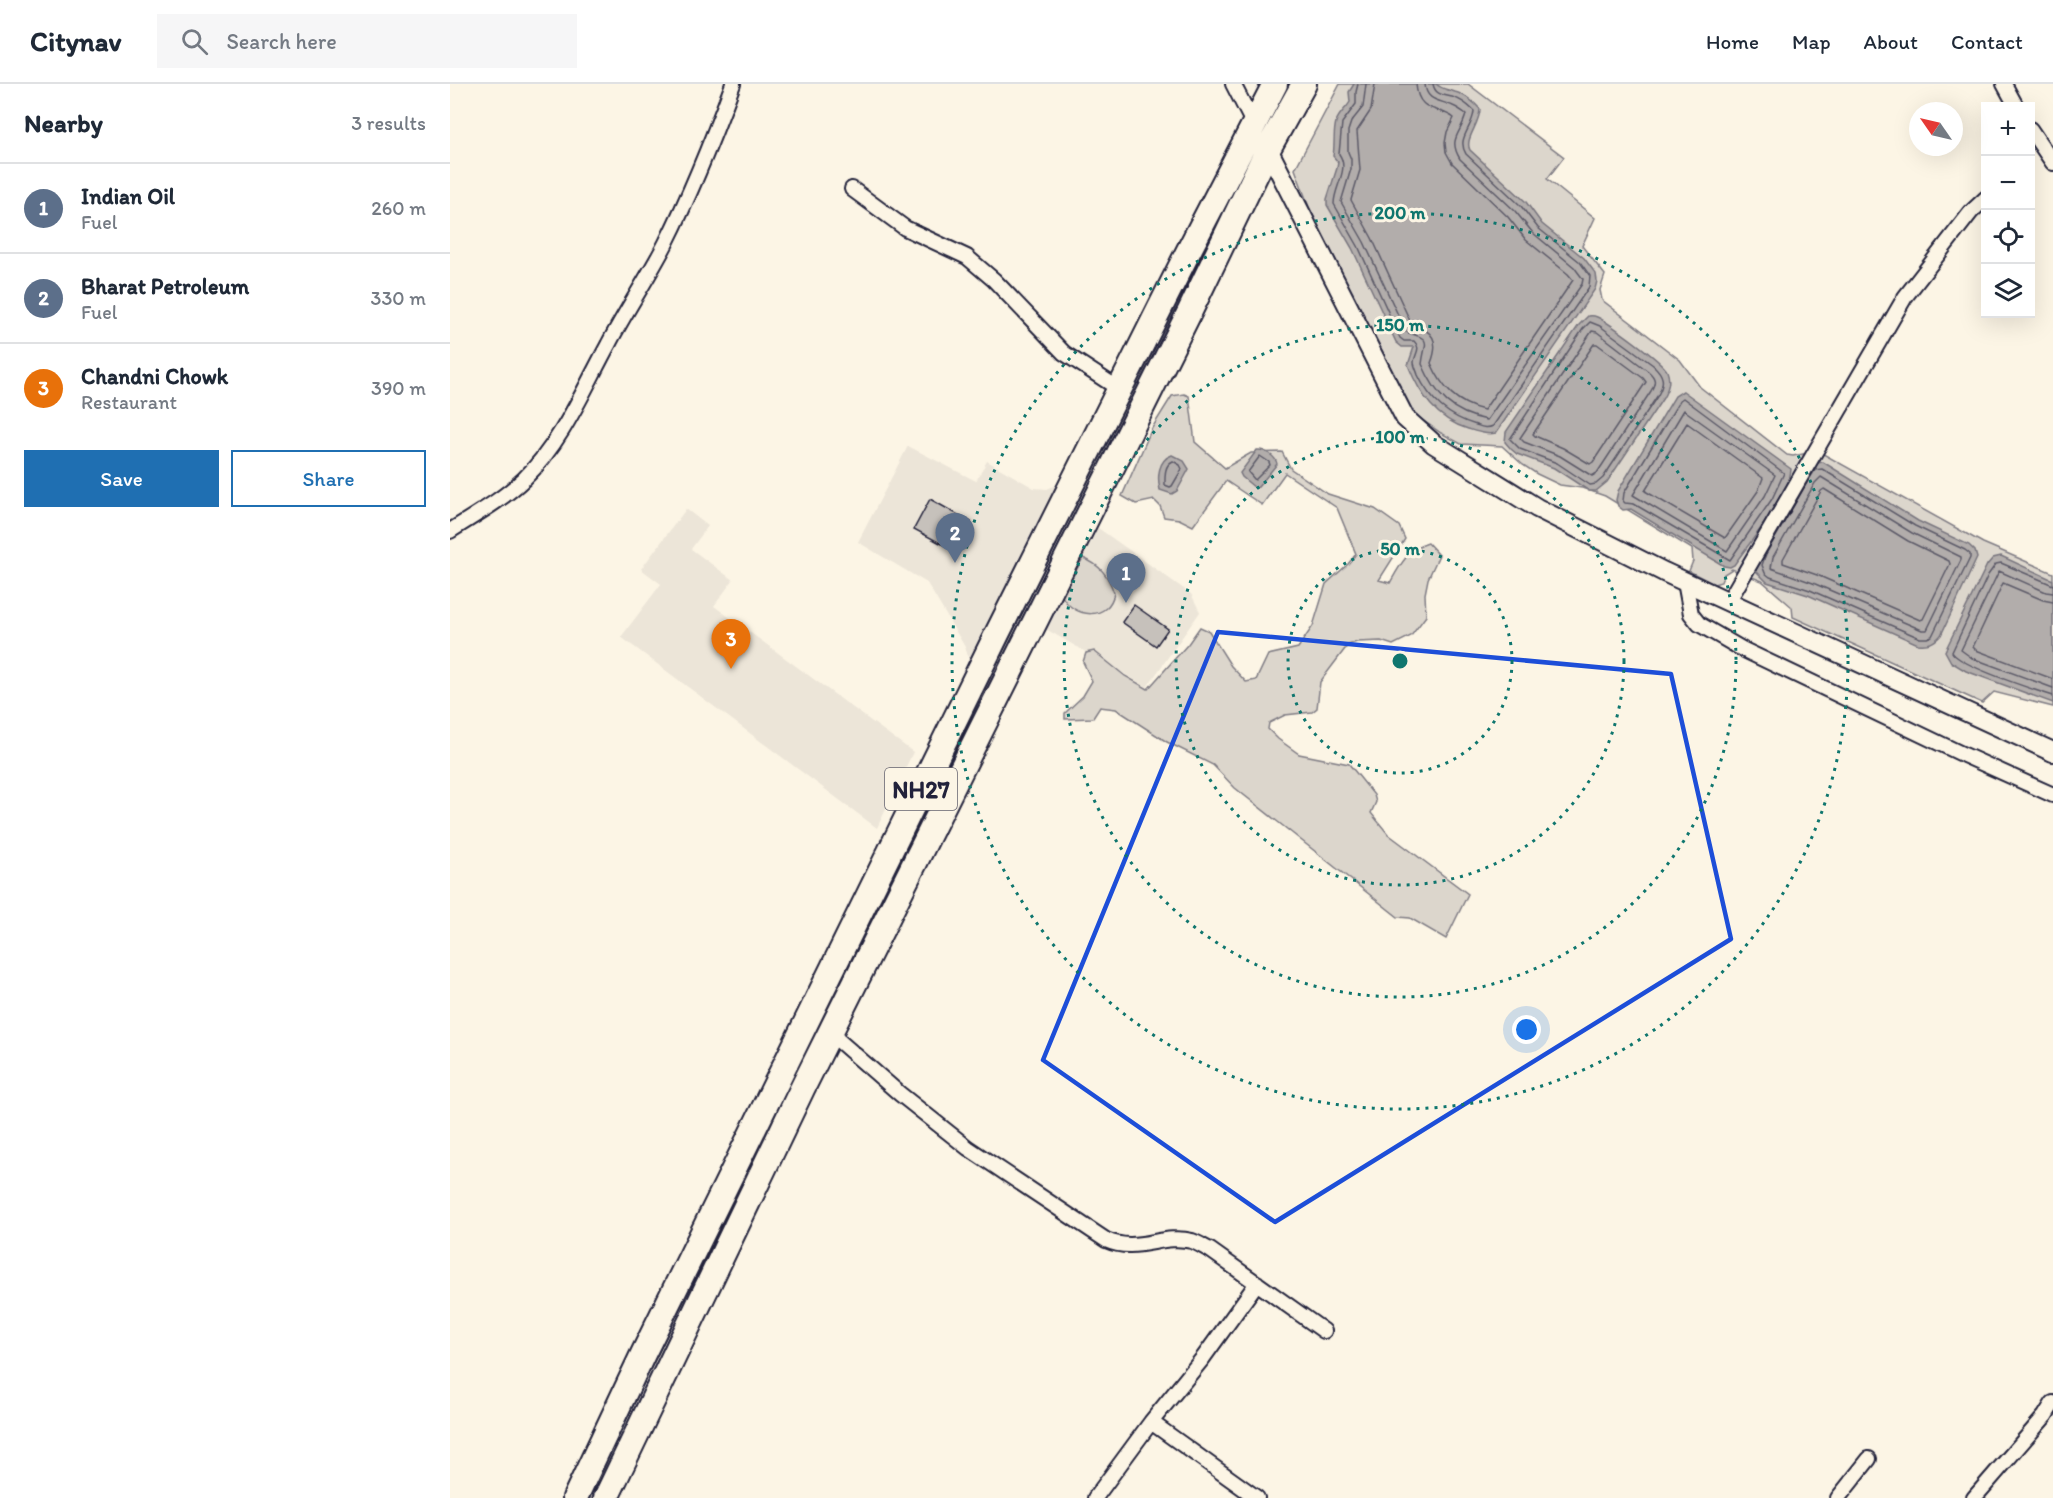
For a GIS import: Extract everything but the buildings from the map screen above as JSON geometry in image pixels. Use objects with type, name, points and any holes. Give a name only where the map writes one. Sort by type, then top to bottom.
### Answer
[{"type":"highway","name":"NH27","points":[[575,1498],[642,1354],[1119,389],[1253,123],[1275,84]]},
{"type":"highway","name":"NH27","points":[[606,1498],[830,1033],[1190,311],[1268,149],[1304,84]]},
{"type":"street","points":[[450,531],[504,497],[525,479],[544,458],[573,413],[622,319],[666,244],[707,154],[733,84]]},
{"type":"street","points":[[1233,84],[1253,123]]},
{"type":"street","points":[[2004,84],[2014,102]]},
{"type":"street","points":[[2035,148],[2053,163]]},
{"type":"street","points":[[1268,149],[1405,418],[1434,444],[1537,508],[1685,582],[2053,752]]},
{"type":"street","points":[[852,189],[905,228],[967,257],[994,280],[1064,352],[1119,389]]},
{"type":"street","points":[[1728,602],[1905,297],[1971,212],[1981,203]]},
{"type":"street","points":[[1685,582],[1691,614],[1699,624],[1752,654],[2053,795]]},
{"type":"street","points":[[830,1033],[900,1094],[968,1148],[1106,1240],[1116,1245],[1138,1246],[1152,1242],[1192,1241],[1209,1250],[1324,1331]]},
{"type":"street","points":[[1095,1498],[1150,1422],[1203,1358],[1257,1283]]},
{"type":"street","points":[[1974,1498],[2045,1416],[2053,1403]]},
{"type":"street","points":[[1150,1422],[1257,1498]]},
{"type":"street","points":[[1838,1498],[1869,1459]]},
{"type":"highlighted area","points":[[1218,632],[1671,674],[1731,939],[1275,1222],[1043,1060]]},
{"type":"shaded area","points":[[1340,84],[1468,84],[1564,157],[1547,179],[1595,218],[1582,246],[1605,275],[1600,290],[1602,300],[1680,360],[1700,387],[1787,455],[1818,451],[1983,543],[2053,573],[2053,707],[1994,692],[1982,703],[1793,617],[1792,607],[1762,581],[1732,569],[1724,574],[1721,582],[1714,584],[1689,571],[1693,561],[1692,549],[1605,496],[1582,488],[1560,485],[1537,474],[1502,446],[1461,444],[1408,410],[1346,288],[1309,207],[1295,169]]},
{"type":"shaded area","points":[[1245,172],[599,1498],[587,1498],[1044,567],[1238,179]]},
{"type":"shaded area","points":[[1184,394],[1189,396],[1195,442],[1225,468],[1251,453],[1282,452],[1291,469],[1328,494],[1375,509],[1399,526],[1405,539],[1379,580],[1390,583],[1405,559],[1415,549],[1428,543],[1439,555],[1428,579],[1425,594],[1426,616],[1411,636],[1393,645],[1381,641],[1357,642],[1348,645],[1320,682],[1317,708],[1312,712],[1285,715],[1269,723],[1268,729],[1299,754],[1349,764],[1374,795],[1376,802],[1371,813],[1388,834],[1468,894],[1446,939],[1410,918],[1398,917],[1235,788],[1213,765],[1167,742],[1116,709],[1100,707],[1093,718],[1065,719],[1065,713],[1083,696],[1092,681],[1083,662],[1086,653],[1094,651],[1125,676],[1148,689],[1200,627],[1209,631],[1231,666],[1246,682],[1256,680],[1268,655],[1298,648],[1313,626],[1326,584],[1356,554],[1337,508],[1285,473],[1262,505],[1226,481],[1193,526],[1179,519],[1164,517],[1160,506],[1154,500],[1136,504],[1122,496],[1152,428],[1172,396]]},
{"type":"shaded area","points":[[908,446],[976,481],[987,461],[1034,488],[1047,489],[1057,485],[970,662],[965,647],[927,583],[858,542]]},
{"type":"shaded area","points":[[686,509],[708,526],[691,549],[733,580],[714,606],[913,752],[877,828],[621,637],[661,584],[641,569]]},
{"type":"shaded area","points":[[1098,528],[1191,594],[1200,612],[1147,687],[1044,628]]},
{"type":"shaded area","points":[[1083,558],[1103,571],[1114,593],[1105,609],[1091,614],[1074,609],[1062,596]]},
{"type":"water","points":[[1354,84],[1436,84],[1472,101],[1480,109],[1469,141],[1470,150],[1526,202],[1542,224],[1584,258],[1596,274],[1595,289],[1496,433],[1482,433],[1457,425],[1438,412],[1424,396],[1408,365],[1414,347],[1402,347],[1396,342],[1352,248],[1327,205],[1338,162],[1333,156],[1335,126],[1339,116],[1350,102],[1349,92]]},
{"type":"water","points":[[1588,316],[1603,320],[1634,342],[1663,366],[1669,378],[1668,388],[1663,398],[1607,482],[1596,491],[1589,491],[1554,468],[1517,454],[1505,442],[1506,432],[1579,325]]},
{"type":"water","points":[[1683,391],[1791,469],[1784,491],[1776,505],[1734,565],[1730,567],[1724,566],[1631,509],[1623,510],[1618,506],[1616,500],[1618,491],[1675,396]]},
{"type":"water","points":[[1257,450],[1270,454],[1277,464],[1255,488],[1240,473]]},
{"type":"water","points":[[1172,455],[1184,461],[1189,469],[1177,491],[1172,494],[1160,490],[1159,480],[1161,465],[1167,457]]},
{"type":"water","points":[[1823,462],[1918,521],[1969,545],[1975,551],[1977,558],[1941,635],[1934,642],[1918,644],[1808,595],[1767,582],[1756,571],[1756,564],[1817,463]]},
{"type":"water","points":[[2001,556],[2053,580],[2053,703],[1966,671],[1951,662],[1945,651],[1987,565],[1993,558]]},
{"type":"place","name":"Bharat Petroleum","points":[[955,563]]},
{"type":"place","name":"Indian Oil","points":[[1126,603]]},
{"type":"place","name":"Chandni Chowk","points":[[731,669]]}]
